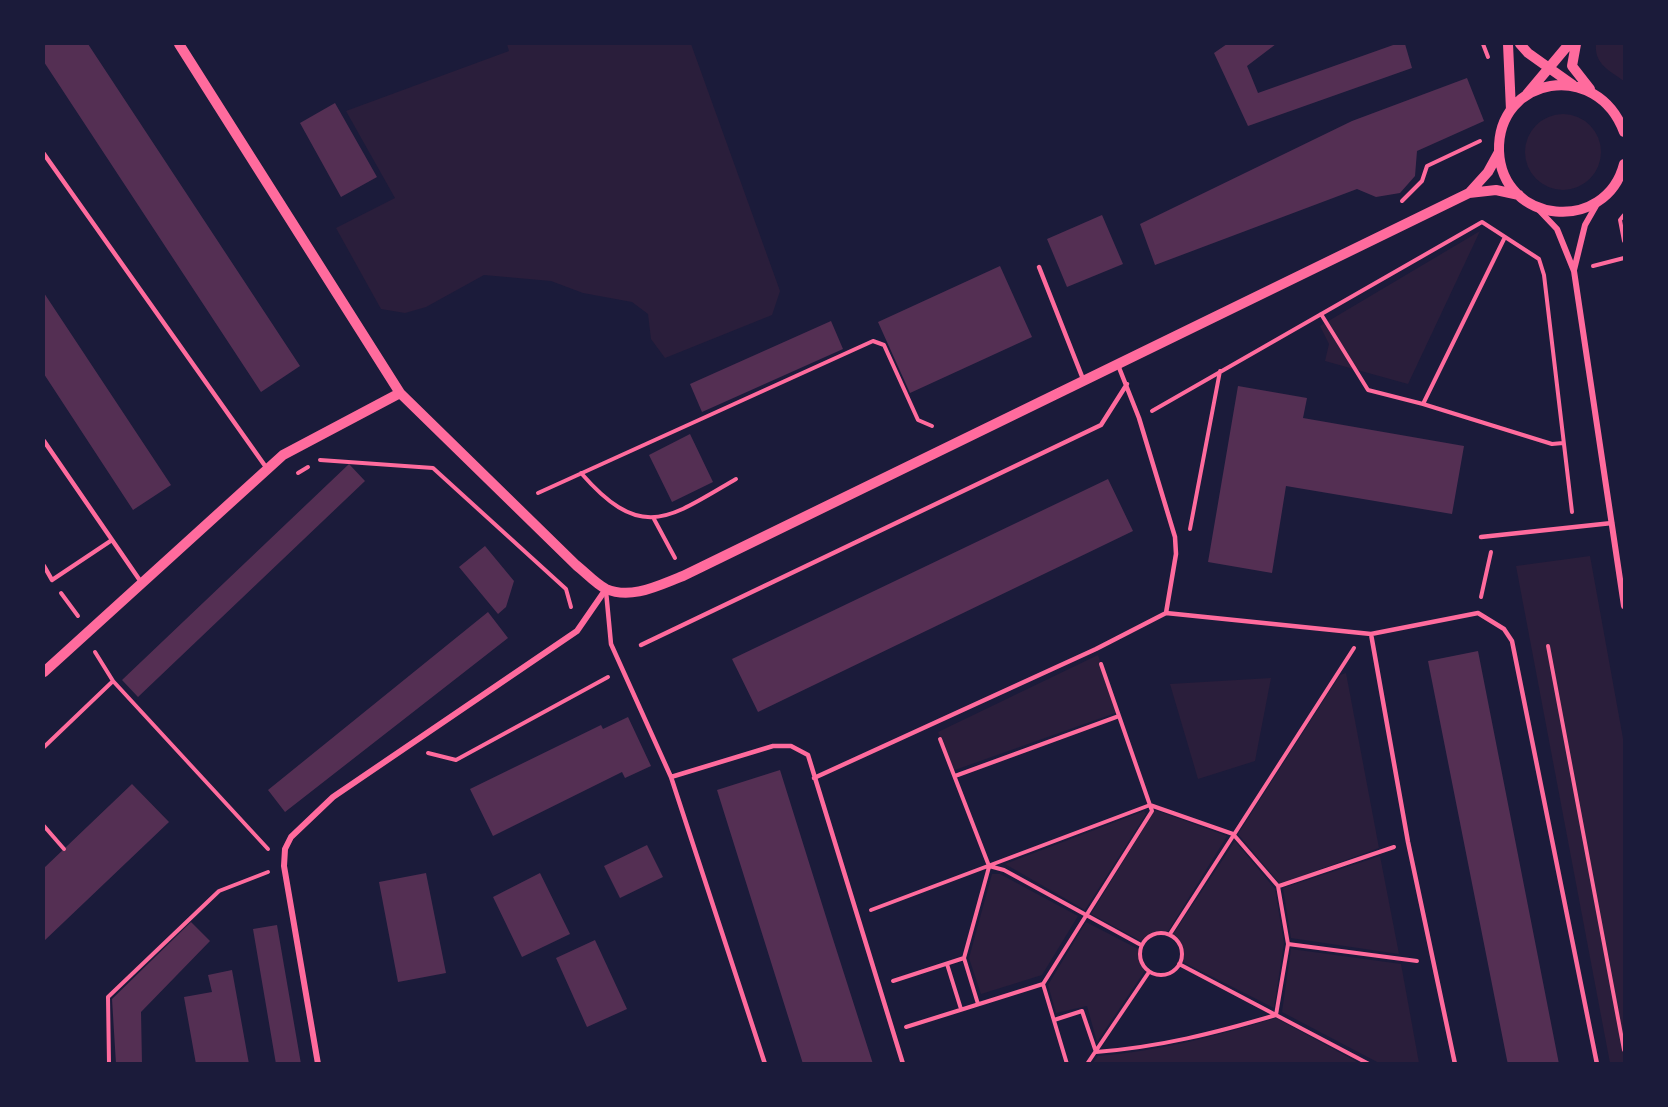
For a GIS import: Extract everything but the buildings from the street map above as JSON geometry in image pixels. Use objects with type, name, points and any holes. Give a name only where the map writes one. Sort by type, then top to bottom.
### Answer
[{"type":"street","points":[[179,44],[400,393],[576,565],[606,589],[643,592],[683,576],[1117,362],[1469,193],[1496,190],[1519,195]]},
{"type":"street","points":[[1508,44],[1511,110],[1500,137],[1499,152],[1505,175],[1519,195],[1537,207],[1557,229],[1574,271],[1624,606]]},
{"type":"street","points":[[1520,44],[1574,85],[1592,91]]},
{"type":"street","points":[[1511,110],[1524,98],[1569,44]]},
{"type":"street","points":[[1576,44],[1572,66],[1592,91],[1608,103],[1619,117],[1624,132]]},
{"type":"street","points":[[1524,98],[1552,85],[1574,85]]},
{"type":"street","points":[[1469,193],[1488,172],[1499,152]]},
{"type":"street","points":[[1537,207],[1556,212],[1575,212],[1598,202],[1612,189],[1624,164]]},
{"type":"street","points":[[1574,271],[1586,225],[1598,202]]},
{"type":"street","points":[[44,672],[283,455],[400,393]]},
{"type":"street","points":[[318,1064],[284,866],[285,849],[291,837],[333,798],[577,631],[606,589]]},
{"type":"lane","points":[[44,154],[268,470]]},
{"type":"lane","points":[[1039,267],[1083,379]]},
{"type":"lane","points":[[1117,362],[1127,384],[1175,537],[1176,554],[1166,613]]},
{"type":"lane","points":[[641,645],[1101,425],[1127,384]]},
{"type":"lane","points":[[44,441],[141,582]]},
{"type":"lane","points":[[1481,537],[1612,523]]},
{"type":"lane","points":[[44,566],[52,580],[112,540]]},
{"type":"lane","points":[[606,589],[611,644],[671,777],[765,1064]]},
{"type":"lane","points":[[814,778],[1096,649],[1166,613],[1371,634],[1478,613],[1504,629],[1512,641],[1597,1064]]},
{"type":"lane","points":[[1371,634],[1408,842],[1455,1064]]},
{"type":"lane","points":[[671,777],[773,746],[791,746],[808,756],[903,1064]]},
{"type":"path","points":[[1483,44],[1489,67]]},
{"type":"path","points":[[1397,204],[1415,191],[1425,175],[1427,166],[1482,141],[1485,135]]},
{"type":"path","points":[[1624,215],[1620,220],[1624,242]]},
{"type":"path","points":[[1423,405],[1505,237],[1539,260],[1544,275],[1574,528]]},
{"type":"path","points":[[1574,271],[1624,258]]},
{"type":"path","points":[[1321,314],[1368,390],[1552,444],[1563,443]]},
{"type":"path","points":[[538,493],[873,341],[884,345],[918,420],[932,426]]},
{"type":"path","points":[[1190,532],[1220,371]]},
{"type":"path","points":[[298,473],[322,458],[433,468],[566,589],[570,599],[571,613]]},
{"type":"path","points":[[581,473],[611,501],[631,514],[654,519],[676,514],[736,479]]},
{"type":"path","points":[[654,519],[676,560]]},
{"type":"path","points":[[1478,613],[1494,536]]},
{"type":"path","points":[[52,580],[78,616]]},
{"type":"path","points":[[85,634],[113,681],[284,866],[219,891],[108,997],[109,1064]]},
{"type":"path","points":[[1170,934],[1352,649],[1371,634]]},
{"type":"path","points":[[1548,646],[1624,1050]]},
{"type":"path","points":[[893,1031],[1043,984],[1152,811],[1096,649]]},
{"type":"path","points":[[407,747],[456,760],[621,670]]},
{"type":"path","points":[[44,747],[113,681]]},
{"type":"path","points":[[955,776],[1119,716]]},
{"type":"path","points":[[934,724],[989,866],[964,958],[978,1004]]},
{"type":"path","points":[[857,916],[1150,805],[1233,834],[1278,886],[1288,944],[1276,1015]]},
{"type":"path","points":[[44,825],[64,849]]},
{"type":"path","points":[[1278,886],[1408,842]]},
{"type":"path","points":[[989,866],[1004,870],[1141,945]]},
{"type":"path","points":[[1152,934],[1170,934],[1182,948],[1179,964],[1171,973],[1162,975],[1149,972],[1140,960],[1141,945],[1152,934]]},
{"type":"path","points":[[1288,944],[1433,963]]},
{"type":"path","points":[[879,986],[964,958]]},
{"type":"path","points":[[947,964],[961,1009]]},
{"type":"path","points":[[1179,964],[1368,1064]]},
{"type":"path","points":[[1087,1064],[1149,972]]},
{"type":"path","points":[[1043,984],[1066,1064]]},
{"type":"path","points":[[1054,1020],[1082,1011],[1096,1052]]},
{"type":"path","points":[[1096,1052],[1148,1048],[1202,1037],[1276,1015]]},
{"type":"shaded area","points":[[507,44],[691,44],[780,291],[772,315],[665,358],[651,339],[648,314],[632,302],[583,293],[551,281],[484,275],[426,307],[405,313],[381,309],[336,228],[395,198],[346,111],[509,51]]},
{"type":"shaded area","points":[[1596,44],[1624,44],[1624,81],[1600,62]]},
{"type":"shaded area","points":[[1563,114],[1577,117],[1590,125],[1598,138],[1601,152],[1598,166],[1590,179],[1577,187],[1563,190],[1549,187],[1536,179],[1528,166],[1525,152],[1528,138],[1536,125],[1549,117]]},
{"type":"shaded area","points":[[1480,231],[1408,384],[1325,361],[1329,344],[1320,326]]},
{"type":"shaded area","points":[[1590,556],[1624,744],[1624,1063],[1610,1063],[1516,566]]},
{"type":"shaded area","points":[[1098,655],[1118,712],[952,771],[938,732]]},
{"type":"shaded area","points":[[1346,673],[1379,848],[1280,884],[1238,834],[1340,675]]},
{"type":"shaded area","points":[[1271,678],[1255,761],[1198,779],[1170,684]]},
{"type":"shaded area","points":[[1155,810],[1227,836],[1167,933],[1152,934],[1143,942],[1091,914]]},
{"type":"shaded area","points":[[1144,811],[1146,814],[1085,910],[1005,864]]},
{"type":"shaded area","points":[[1235,841],[1275,889],[1284,943],[1274,1008],[1181,961],[1182,948],[1172,936]]},
{"type":"shaded area","points":[[1380,856],[1399,954],[1291,938],[1283,888]]},
{"type":"shaded area","points":[[992,874],[1000,874],[1078,916],[1042,975],[981,994],[969,958]]},
{"type":"shaded area","points":[[1086,922],[1140,950],[1140,960],[1146,969],[1097,1042],[1087,1006],[1056,1013],[1048,985]]},
{"type":"shaded area","points":[[1291,949],[1401,964],[1419,1063],[1379,1063],[1282,1012]]},
{"type":"shaded area","points":[[1276,1018],[1359,1063],[1093,1063],[1098,1056],[1188,1042]]}]
